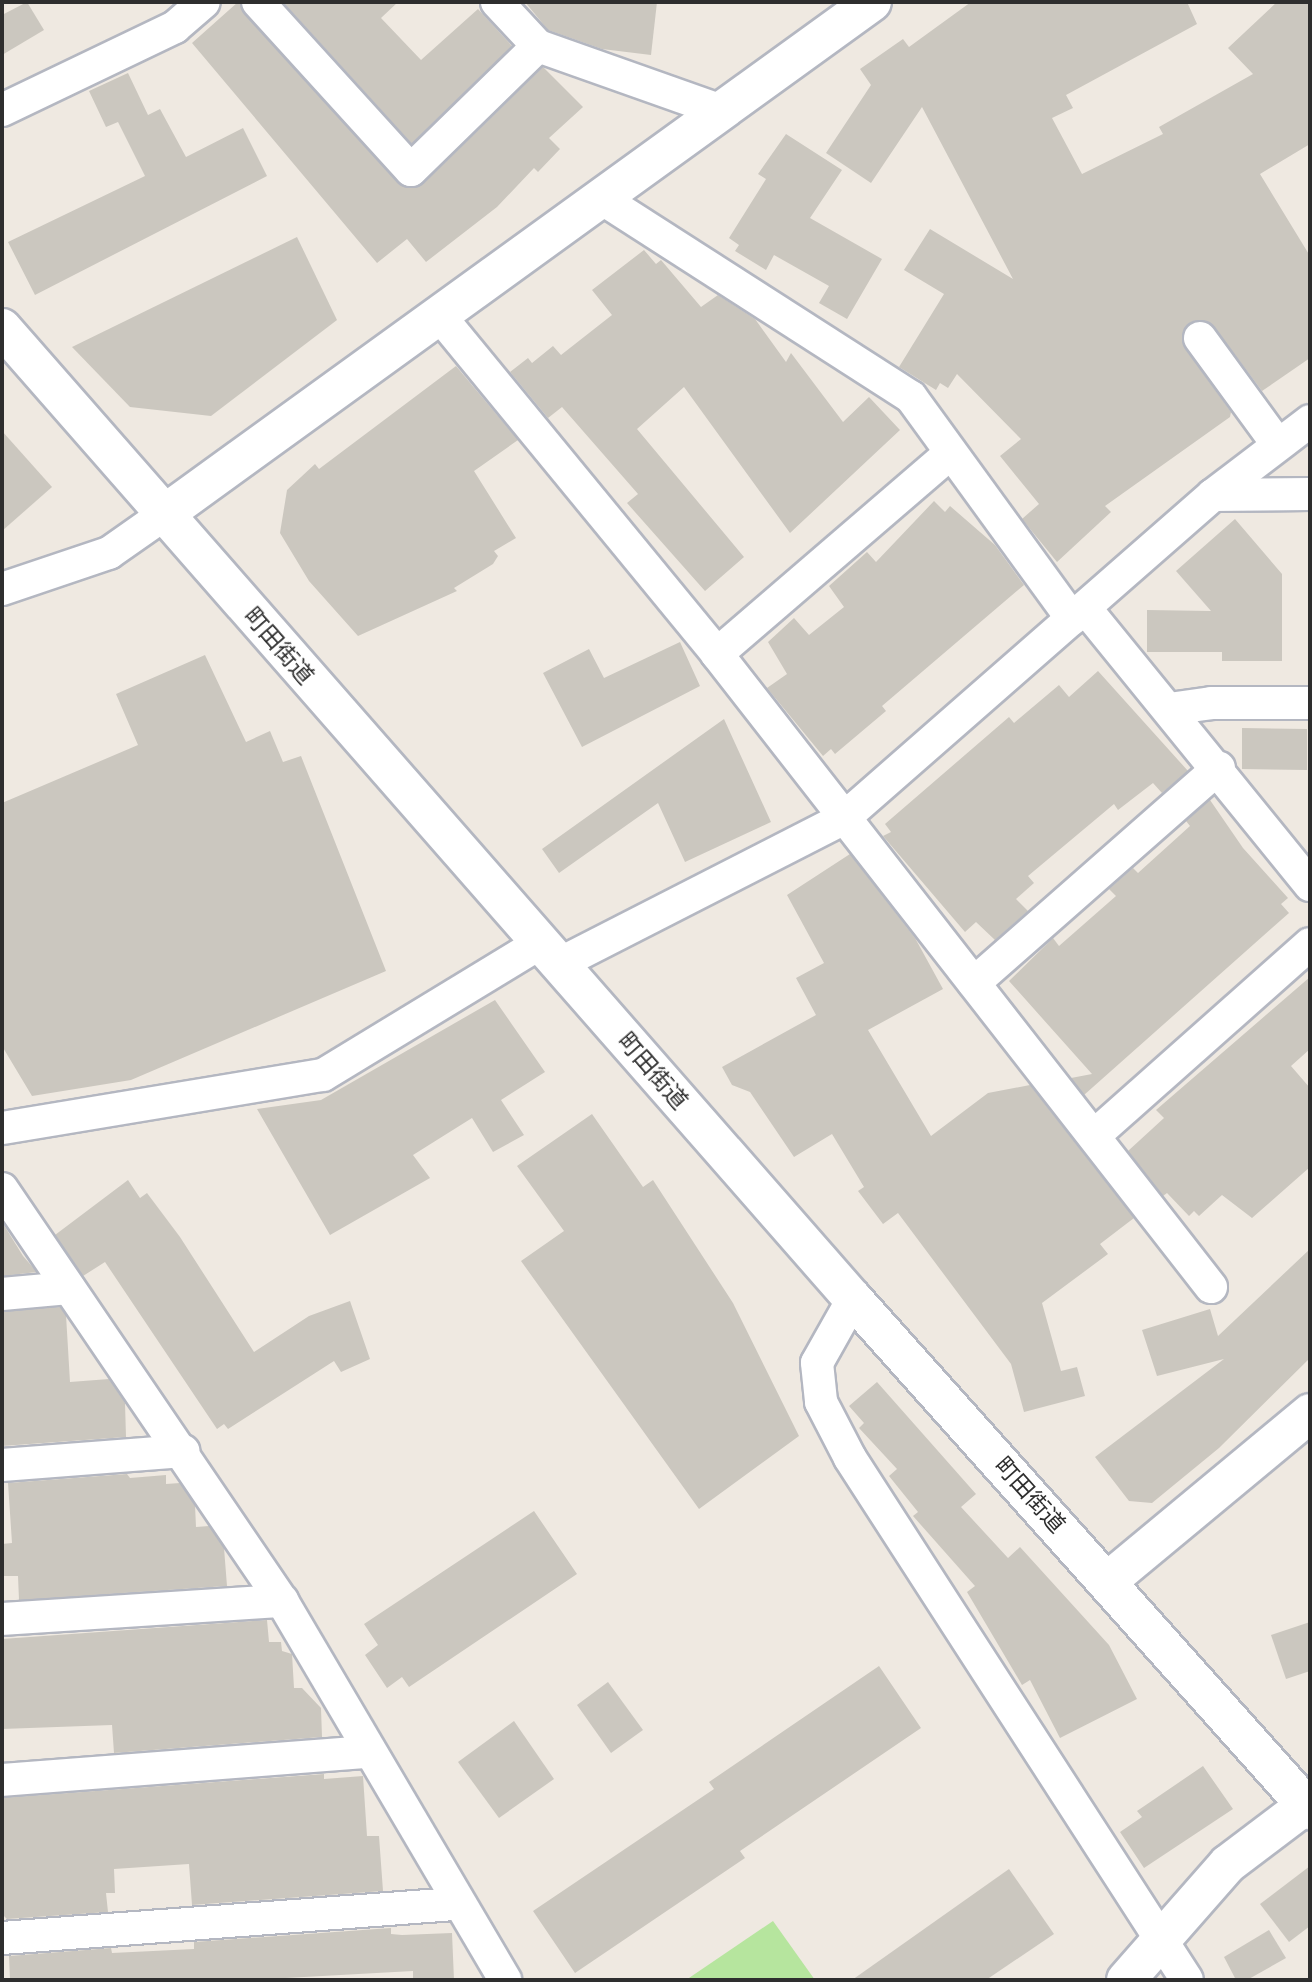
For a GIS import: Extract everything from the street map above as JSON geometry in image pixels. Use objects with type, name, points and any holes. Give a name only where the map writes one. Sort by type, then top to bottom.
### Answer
[{"type":"main road","points":[[163,515],[872,2]]},
{"type":"main road","name":"町田街道","points":[[2,328],[163,515],[853,1299],[1308,1807]]},
{"type":"main road","points":[[1108,1581],[1310,1413]]},
{"type":"main road","points":[[1126,1980],[1228,1864],[1308,1807]]},
{"type":"street","points":[[2,110],[175,27],[204,2]]},
{"type":"street","points":[[258,2],[411,170],[537,46]]},
{"type":"street","points":[[497,2],[537,46],[722,111]]},
{"type":"street","points":[[601,198],[911,397],[951,453],[1078,613],[1169,709],[1219,768],[1310,885]]},
{"type":"street","points":[[439,315],[717,654],[974,984],[1096,1134],[1211,1287]]},
{"type":"street","points":[[1200,338],[1278,445]]},
{"type":"street","points":[[2,1128],[323,1075],[549,953],[844,818],[1213,495],[1310,421]]},
{"type":"street","points":[[717,654],[951,453]]},
{"type":"street","points":[[1213,495],[1310,494]]},
{"type":"street","points":[[2,589],[109,553],[163,515]]},
{"type":"street","points":[[1169,709],[1212,703],[1310,703]]},
{"type":"street","points":[[974,984],[1219,768]]},
{"type":"street","points":[[1096,1134],[1310,944]]},
{"type":"street","points":[[2,1188],[183,1451],[282,1601],[368,1752],[505,1980]]},
{"type":"street","points":[[2,1294],[69,1288]]},
{"type":"street","points":[[853,1299],[817,1363],[821,1402],[850,1458],[929,1583],[1163,1939],[1187,1980]]},
{"type":"street","points":[[2,1465],[183,1451]]},
{"type":"street","points":[[2,1619],[282,1601]]},
{"type":"street","points":[[2,1780],[368,1752]]},
{"type":"street","points":[[2,1938],[459,1904]]},
{"type":"green space","points":[[773,1921],[815,1980],[686,1980]]},
{"type":"building","points":[[27,2],[44,30],[2,55],[2,15]]},
{"type":"building","points":[[238,2],[405,187],[424,183],[543,67],[583,107],[549,138],[560,149],[538,172],[534,168],[497,207],[426,262],[407,239],[377,263],[192,43]]},
{"type":"building","points":[[283,2],[398,2],[381,18],[421,60],[478,9],[512,46],[412,144]]},
{"type":"building","points":[[525,2],[657,2],[651,55],[602,49],[548,30]]},
{"type":"building","points":[[971,2],[1187,2],[1197,24],[1066,95],[1073,108],[1052,118],[1082,174],[1163,134],[1159,127],[1253,74],[1228,48],[1277,2],[1310,2],[1310,144],[1260,174],[1310,256],[1310,358],[1262,391],[1214,327],[1199,320],[1189,324],[1183,331],[1185,348],[1231,412],[1230,417],[1105,506],[1111,512],[1057,562],[1022,519],[1039,504],[1000,456],[1021,439],[957,374],[948,388],[940,383],[936,390],[899,367],[944,294],[904,270],[930,229],[1013,279],[922,107],[871,183],[826,153],[871,85],[860,69],[903,39],[909,47]]},
{"type":"building","points":[[128,73],[148,115],[160,109],[186,157],[243,128],[267,176],[35,295],[8,242],[145,176],[118,122],[106,127],[89,91]]},
{"type":"building","points":[[786,134],[842,170],[810,218],[882,259],[847,319],[819,303],[829,286],[774,255],[766,270],[735,251],[739,245],[729,238],[766,179],[758,174]]},
{"type":"building","points":[[297,237],[337,320],[211,416],[130,407],[72,347]]},
{"type":"building","points":[[644,250],[656,264],[661,260],[701,307],[718,295],[755,319],[786,362],[791,353],[843,422],[869,397],[900,430],[790,533],[684,387],[637,429],[744,557],[705,591],[627,503],[638,494],[562,407],[548,418],[510,372],[528,358],[532,363],[553,346],[561,355],[612,315],[592,290]]},
{"type":"building","points":[[456,366],[518,440],[474,471],[516,538],[494,551],[498,556],[493,564],[454,588],[457,591],[358,636],[309,581],[280,533],[287,490],[315,464],[319,469]]},
{"type":"building","points":[[2,431],[52,487],[2,531]]},
{"type":"building","points":[[934,501],[945,512],[950,506],[995,545],[1024,585],[882,706],[886,711],[835,754],[831,749],[823,756],[767,688],[787,674],[768,642],[794,618],[809,635],[844,607],[829,586],[867,552],[876,562]]},
{"type":"building","points":[[1235,519],[1282,574],[1282,661],[1222,661],[1222,652],[1147,652],[1147,610],[1211,611],[1176,571]]},
{"type":"building","points":[[680,642],[700,686],[582,747],[543,673],[589,649],[604,678]]},
{"type":"building","points":[[205,655],[246,742],[270,731],[283,762],[301,756],[386,971],[131,1080],[32,1096],[2,1046],[2,803],[138,745],[116,694]]},
{"type":"building","points":[[1098,671],[1188,771],[1162,793],[1153,783],[1118,810],[1114,804],[1028,876],[1034,883],[1016,899],[1028,911],[995,940],[976,922],[965,932],[883,836],[891,832],[885,824],[1009,717],[1014,723],[1059,685],[1069,697]]},
{"type":"building","points":[[724,719],[771,822],[685,862],[658,803],[559,873],[542,849]]},
{"type":"building","points":[[1242,728],[1307,729],[1307,770],[1242,769]]},
{"type":"building","points":[[1210,800],[1243,848],[1288,898],[1281,904],[1289,913],[1084,1095],[1071,1078],[1092,1074],[1009,981],[1053,938],[1059,946],[1116,896],[1109,889],[1133,868],[1138,873],[1190,826],[1186,821]]},
{"type":"building","points":[[850,854],[915,938],[943,989],[868,1030],[931,1136],[988,1093],[1030,1085],[1134,1218],[1100,1244],[1108,1254],[1042,1303],[1061,1371],[1077,1367],[1085,1396],[1024,1412],[1011,1364],[898,1213],[883,1224],[858,1191],[864,1187],[832,1134],[794,1157],[750,1092],[732,1085],[722,1067],[816,1015],[796,978],[824,963],[787,895]]},
{"type":"building","points":[[1310,977],[1310,1049],[1291,1066],[1310,1088],[1310,1167],[1252,1218],[1222,1195],[1199,1216],[1194,1211],[1189,1216],[1167,1193],[1163,1196],[1128,1151],[1164,1118],[1156,1110]]},
{"type":"building","points":[[495,1000],[545,1072],[501,1100],[524,1135],[493,1152],[472,1118],[413,1155],[430,1178],[330,1235],[257,1109],[321,1100]]},
{"type":"building","points":[[592,1114],[643,1187],[653,1180],[733,1303],[799,1436],[699,1509],[521,1261],[564,1231],[517,1166]]},
{"type":"building","points":[[128,1180],[140,1198],[147,1193],[180,1237],[254,1352],[309,1316],[350,1301],[370,1359],[341,1372],[334,1361],[228,1429],[224,1424],[217,1429],[105,1262],[83,1276],[55,1235]]},
{"type":"building","points":[[2,1222],[23,1256],[37,1272],[2,1276]]},
{"type":"building","points":[[1310,1249],[1310,1358],[1219,1448],[1152,1503],[1129,1501],[1095,1457],[1224,1359],[1157,1376],[1142,1330],[1210,1309],[1218,1336]]},
{"type":"building","points":[[60,1307],[66,1315],[70,1382],[109,1379],[125,1403],[126,1437],[2,1446],[2,1312]]},
{"type":"building","points":[[877,1382],[976,1494],[961,1507],[1008,1558],[1020,1547],[1109,1645],[1137,1699],[1060,1738],[1030,1680],[1022,1685],[967,1592],[975,1586],[913,1516],[918,1512],[889,1476],[897,1469],[859,1428],[864,1423],[849,1406]]},
{"type":"building","points":[[127,1474],[130,1478],[166,1475],[166,1484],[180,1483],[195,1505],[196,1527],[209,1526],[224,1548],[227,1586],[19,1600],[18,1576],[2,1576],[2,1544],[12,1543],[8,1483]]},
{"type":"building","points":[[534,1511],[577,1574],[409,1687],[402,1677],[387,1688],[365,1655],[378,1645],[364,1624]]},
{"type":"building","points":[[267,1620],[269,1642],[281,1642],[282,1651],[292,1654],[294,1688],[302,1688],[321,1708],[322,1737],[114,1753],[112,1725],[2,1729],[2,1639]]},
{"type":"building","points":[[1310,1622],[1310,1671],[1286,1679],[1271,1635]]},
{"type":"building","points":[[879,1666],[921,1728],[740,1851],[745,1858],[575,1973],[533,1911],[714,1789],[709,1782]]},
{"type":"building","points":[[608,1682],[643,1730],[611,1753],[577,1705]]},
{"type":"building","points":[[514,1721],[554,1779],[499,1818],[458,1762]]},
{"type":"building","points":[[1203,1766],[1233,1809],[1144,1868],[1120,1832],[1142,1817],[1137,1811]]},
{"type":"building","points":[[324,1774],[324,1779],[363,1776],[367,1836],[379,1836],[383,1891],[192,1905],[189,1864],[114,1869],[115,1893],[106,1893],[108,1912],[7,1919],[2,1914],[2,1798]]},
{"type":"building","points":[[1310,1866],[1310,1926],[1289,1942],[1260,1904]]},
{"type":"building","points":[[1009,1869],[1054,1934],[986,1980],[852,1980]]},
{"type":"building","points":[[391,1928],[391,1934],[402,1935],[452,1933],[454,1980],[413,1980],[413,1971],[250,1980],[10,1980],[9,1956],[111,1948],[112,1953],[194,1949],[194,1942]]},
{"type":"building","points":[[1269,1930],[1286,1958],[1247,1980],[1236,1980],[1224,1957]]}]
